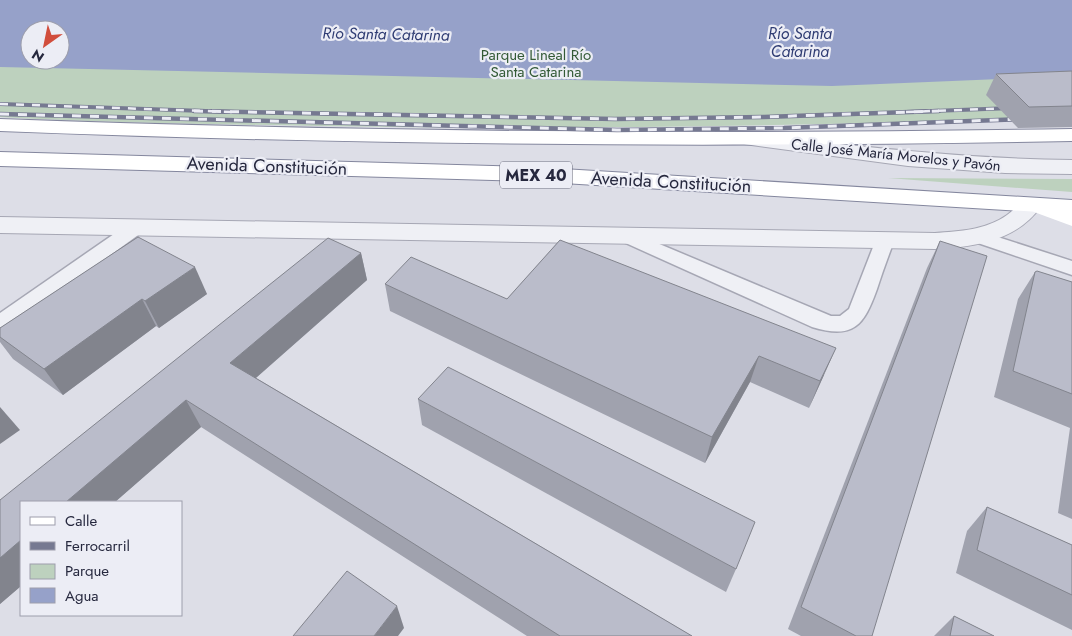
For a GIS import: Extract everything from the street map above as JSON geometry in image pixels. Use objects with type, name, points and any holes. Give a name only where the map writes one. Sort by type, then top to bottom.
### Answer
[{"type":"main road","name":"Avenida Constitución","points":[[0,125],[447,138],[751,140],[1072,135]]},
{"type":"main road","name":"Avenida Constitución","points":[[0,158],[539,175],[1072,207]]},
{"type":"main road","points":[[1036,206],[1072,218]]},
{"type":"street","name":"Calle José María Morelos y Pavón","points":[[751,140],[908,159],[1005,166],[1072,167]]},
{"type":"street","points":[[0,226],[884,241],[953,239],[976,236],[1001,228],[1036,206]]},
{"type":"lane","points":[[0,324],[134,229]]},
{"type":"lane","points":[[626,236],[820,322],[837,325],[846,323],[854,318],[858,312],[884,241]]},
{"type":"lane","points":[[976,236],[1072,268]]},
{"type":"green space","name":"Río Santa Catarina","points":[[0,0],[1072,0],[1072,117],[789,125],[506,128],[80,121],[0,117]]},
{"type":"green space","points":[[888,178],[1072,179],[1072,192]]},
{"type":"water","name":"Río Santa Catarina","points":[[0,0],[1072,0],[1072,76],[832,86],[70,69],[70,20],[20,20],[20,67],[0,67]]},
{"type":"building","points":[[1072,71],[1072,106],[1029,107],[996,74]]},
{"type":"building","points":[[138,237],[195,267],[145,301],[142,299],[44,369],[0,337],[0,328]]},
{"type":"building","points":[[328,238],[361,253],[230,363],[692,636],[560,636],[186,400],[67,501],[20,501],[20,541],[0,558],[0,500]]},
{"type":"building","points":[[560,240],[836,348],[820,381],[759,356],[712,437],[385,284],[411,257],[507,299]]},
{"type":"building","points":[[940,241],[987,256],[872,636],[856,636],[801,607]]},
{"type":"building","points":[[1035,272],[1072,282],[1072,394],[1013,371]]},
{"type":"building","points":[[448,367],[755,522],[736,569],[418,399]]},
{"type":"building","points":[[987,507],[1072,545],[1072,595],[977,550]]},
{"type":"building","points":[[347,571],[397,606],[374,636],[293,636]]},
{"type":"building","points":[[954,616],[994,636],[950,636]]},
{"type":"railway","points":[[0,104],[218,111]]},
{"type":"railway","points":[[906,112],[1012,108]]},
{"type":"railway","points":[[194,111],[218,111]]},
{"type":"railway","points":[[218,111],[615,119],[764,117],[939,111]]},
{"type":"railway","points":[[218,111],[234,112]]},
{"type":"railway","points":[[0,114],[617,130],[784,128],[1022,119]]},
{"type":"park label","name":"Parque Lineal Río Santa Catarina","points":[[536,64]]}]
